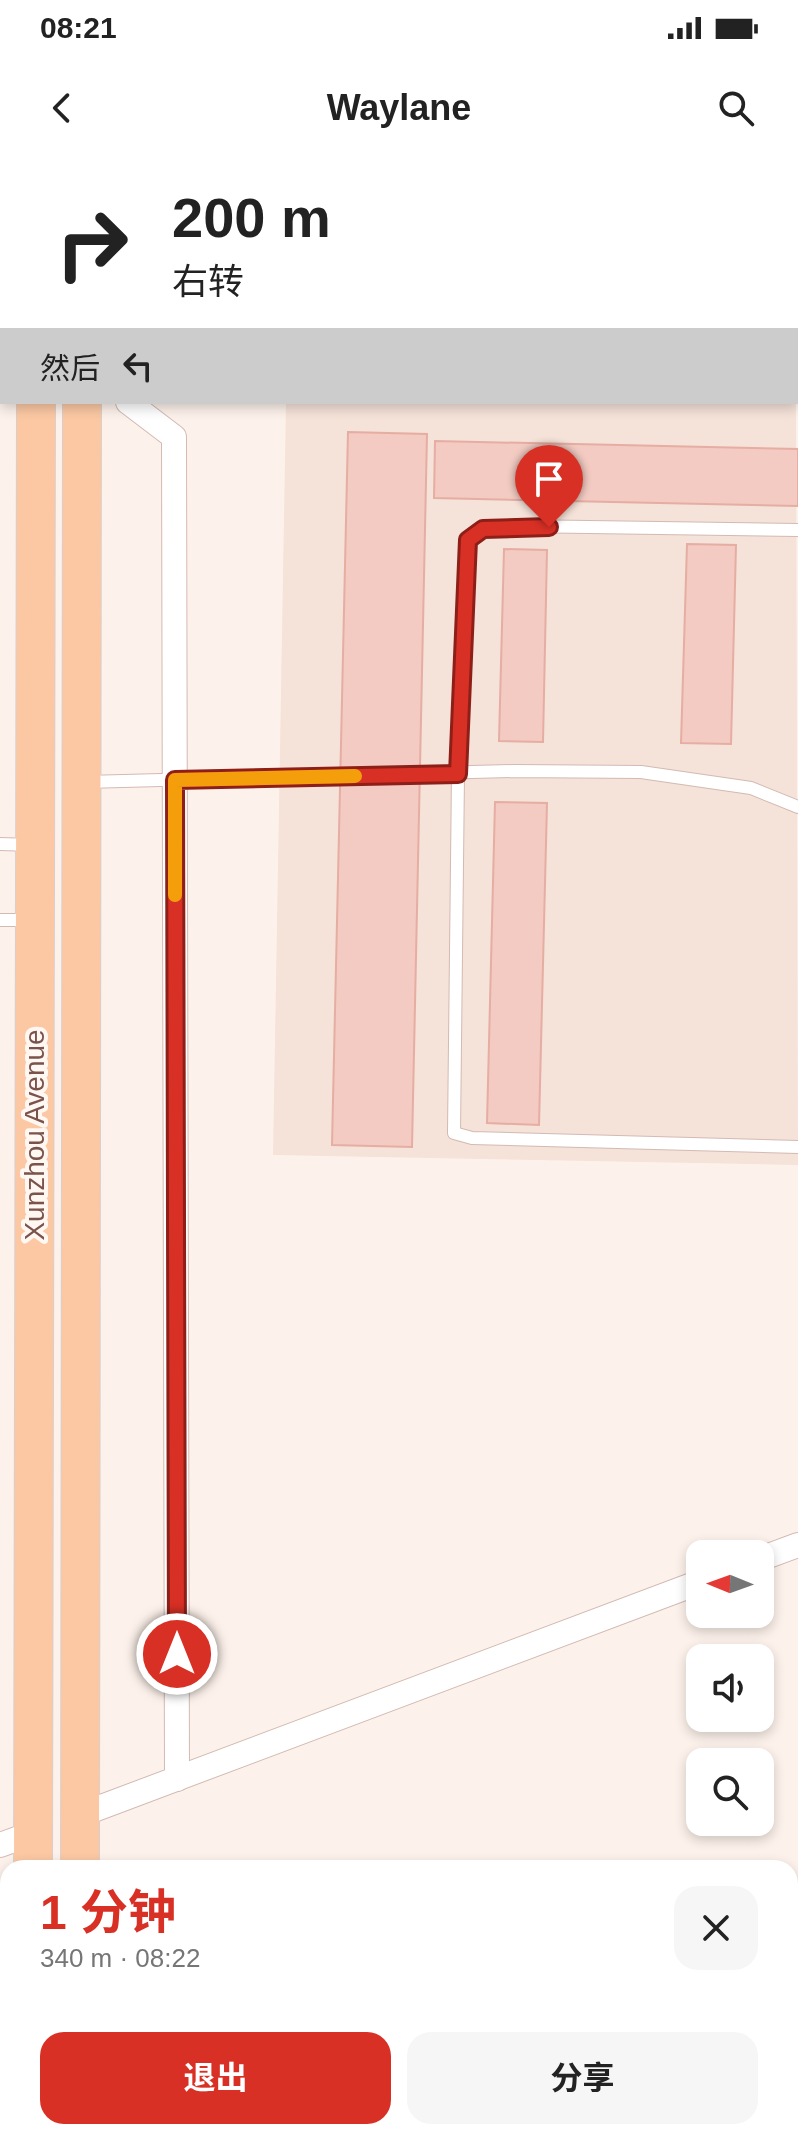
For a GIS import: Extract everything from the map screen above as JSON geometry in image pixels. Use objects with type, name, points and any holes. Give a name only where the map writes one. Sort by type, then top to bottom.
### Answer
[{"type":"main road","name":"Xunzhou Avenue","points":[[22,1849],[17,845],[36,404]]},
{"type":"main road","name":"Xunzhou Avenue","points":[[80,1860],[82,404]]},
{"type":"street","points":[[131,404],[174,437],[177,1779]]},
{"type":"street","points":[[774,1554],[798,1545]]},
{"type":"street","points":[[80,1815],[686,1587]]},
{"type":"lane","points":[[798,530],[518,526],[483,529],[468,540],[458,774],[454,1133],[472,1138],[798,1147]]},
{"type":"lane","points":[[82,782],[514,771],[641,772],[751,788],[798,807]]},
{"type":"shaded area","points":[[286,404],[796,404],[798,1165],[273,1155]]},
{"type":"building","points":[[348,432],[427,434],[412,1147],[332,1145]]},
{"type":"building","points":[[435,441],[798,449],[798,506],[434,498]]},
{"type":"building","points":[[687,544],[736,545],[731,744],[681,743]]},
{"type":"building","points":[[504,549],[547,550],[543,742],[499,741]]},
{"type":"building","points":[[495,802],[547,803],[539,1125],[487,1123]]},
{"type":"slow traffic","points":[[175,895],[175,780],[355,776]]},
{"type":"route","points":[[177,1654],[175,780],[458,774],[468,540],[483,529],[549,527]]}]
